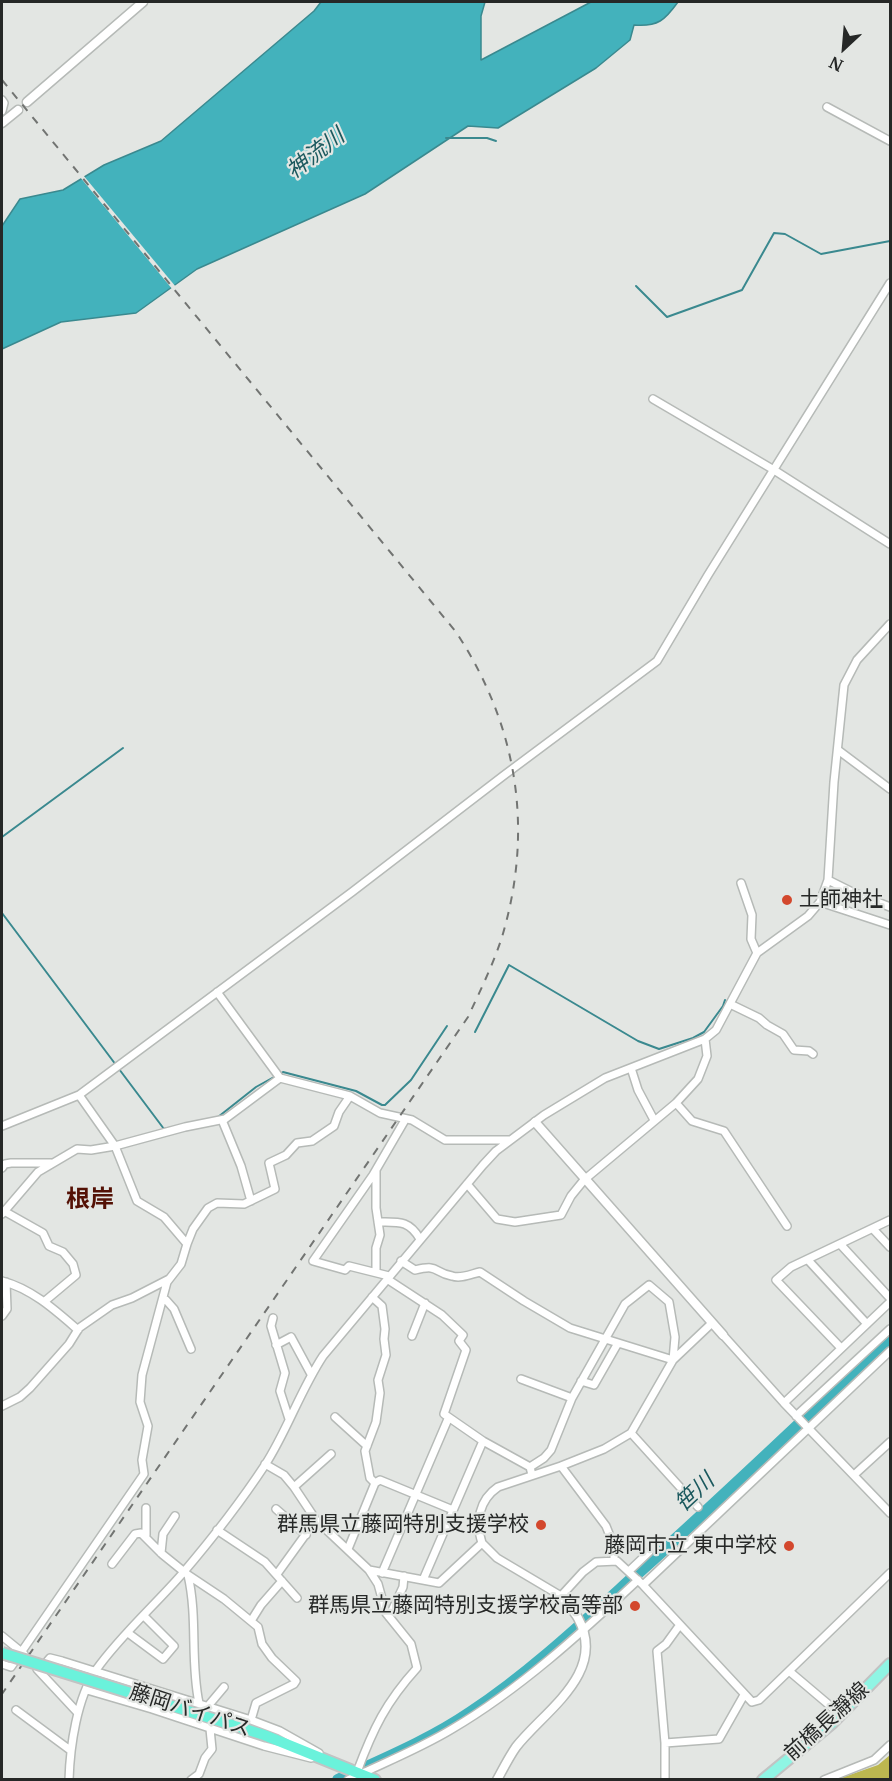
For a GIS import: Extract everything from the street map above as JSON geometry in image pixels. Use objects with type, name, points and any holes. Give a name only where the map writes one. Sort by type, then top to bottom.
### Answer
[{"type":"highway","name":"藤岡バイパス","points":[[2,1653],[264,1735],[340,1764],[355,1775],[375,1779]]},
{"type":"main road","name":"前橋長瀞線","points":[[763,1779],[841,1714],[891,1664]]},
{"type":"street","points":[[27,102],[142,2]]},
{"type":"street","points":[[2,100],[4,106],[2,111]]},
{"type":"street","points":[[827,107],[891,141]]},
{"type":"street","points":[[2,123],[18,110]]},
{"type":"street","points":[[2,1126],[79,1095],[657,662],[891,283]]},
{"type":"street","points":[[653,399],[774,470],[891,544]]},
{"type":"street","points":[[69,1779],[70,1750],[78,1713],[95,1671],[128,1633],[187,1573],[266,1464],[310,1374],[323,1356],[483,1164],[535,1122],[606,1078],[705,1039],[716,1030],[757,953],[808,916],[820,902],[828,880],[834,782],[844,685],[857,660],[891,624]]},
{"type":"street","points":[[838,750],[891,789]]},
{"type":"street","points":[[828,880],[891,907]]},
{"type":"street","points":[[741,883],[752,915],[751,939],[757,953]]},
{"type":"street","points":[[820,902],[891,926]]},
{"type":"street","points":[[217,992],[280,1078],[350,1096],[380,1113],[412,1120],[445,1140],[510,1140]]},
{"type":"street","points":[[730,1004],[759,1018],[783,1034],[794,1050],[809,1051],[813,1054]]},
{"type":"street","points":[[467,1184],[497,1219],[515,1222],[561,1215],[571,1196],[584,1180],[676,1103],[698,1079],[707,1056],[705,1039]]},
{"type":"street","points":[[631,1068],[638,1090],[654,1120]]},
{"type":"street","points":[[45,1301],[76,1275],[73,1264],[63,1252],[49,1246],[43,1233],[3,1210],[38,1172],[77,1149],[91,1150],[115,1146],[185,1126],[222,1120],[280,1078]]},
{"type":"street","points":[[79,1095],[115,1146],[137,1201],[164,1217],[187,1244]]},
{"type":"street","points":[[2,1664],[11,1667],[144,1474],[142,1460],[148,1426],[140,1402],[142,1375],[169,1279],[181,1264],[193,1229],[208,1208],[217,1203],[244,1204],[275,1189],[269,1163],[286,1155],[297,1143],[312,1141],[334,1126],[339,1112],[350,1096]]},
{"type":"street","points":[[676,1103],[692,1121],[723,1131],[787,1226]]},
{"type":"street","points":[[222,1120],[241,1166],[251,1201]]},
{"type":"street","points":[[405,1120],[376,1170],[313,1261],[345,1270],[349,1266],[388,1277],[442,1316],[463,1335],[459,1341],[466,1350],[444,1414],[448,1419],[483,1441],[530,1467],[532,1475]]},
{"type":"street","points":[[535,1122],[784,1403],[891,1513]]},
{"type":"street","points":[[2,1168],[5,1164],[11,1163],[52,1163]]},
{"type":"street","points":[[375,1272],[376,1248],[380,1235],[376,1170]]},
{"type":"street","points":[[842,1348],[776,1280],[791,1267],[891,1220]]},
{"type":"street","points":[[378,1222],[401,1222],[414,1229],[420,1239]]},
{"type":"street","points":[[873,1229],[891,1247]]},
{"type":"street","points":[[784,1403],[891,1300],[840,1244]]},
{"type":"street","points":[[808,1260],[867,1324]]},
{"type":"street","points":[[401,1261],[415,1270],[433,1266],[453,1277],[480,1272],[570,1328],[673,1360]]},
{"type":"street","points":[[2,1406],[20,1397],[30,1388],[69,1344],[78,1330],[112,1305],[132,1298],[169,1279]]},
{"type":"street","points":[[4,1281],[45,1301],[78,1330]]},
{"type":"street","points":[[2,1316],[7,1309],[4,1281]]},
{"type":"street","points":[[530,1467],[544,1458],[551,1450],[572,1398],[626,1304],[649,1285],[669,1302],[675,1337],[673,1360]]},
{"type":"street","points":[[372,1297],[382,1306],[386,1355],[378,1380],[380,1393],[376,1422],[365,1451],[370,1478],[375,1483]]},
{"type":"street","points":[[162,1301],[166,1300],[174,1308],[191,1349]]},
{"type":"street","points":[[412,1336],[425,1303]]},
{"type":"street","points":[[273,1318],[271,1326],[285,1373],[280,1391],[289,1419]]},
{"type":"street","points":[[497,1779],[516,1747],[566,1695],[578,1676],[584,1658],[585,1641],[582,1628],[561,1596],[497,1558],[482,1543],[480,1510],[489,1493],[498,1487],[604,1449],[631,1433],[673,1360],[712,1323]]},
{"type":"street","points":[[797,1417],[891,1329]]},
{"type":"street","points":[[276,1345],[291,1337],[310,1374]]},
{"type":"street","points":[[581,1381],[594,1385],[618,1343]]},
{"type":"street","points":[[355,1775],[411,1751],[452,1729],[547,1662],[582,1628],[640,1582],[806,1426],[891,1351]]},
{"type":"street","points":[[521,1378],[572,1398]]},
{"type":"street","points":[[335,1418],[367,1446]]},
{"type":"street","points":[[382,1574],[448,1419]]},
{"type":"street","points":[[631,1433],[698,1507]]},
{"type":"street","points":[[423,1580],[483,1441]]},
{"type":"street","points":[[854,1475],[891,1442]]},
{"type":"street","points":[[294,1487],[331,1454]]},
{"type":"street","points":[[266,1464],[284,1474],[316,1520],[369,1570],[378,1584],[386,1613],[411,1644],[417,1668],[398,1689],[376,1724],[355,1775]]},
{"type":"street","points":[[561,1466],[606,1526],[614,1546],[614,1561]]},
{"type":"street","points":[[348,1549],[375,1483],[380,1480],[453,1510]]},
{"type":"street","points":[[146,1508],[148,1541],[258,1627],[262,1644],[272,1658],[296,1681],[256,1703],[251,1720]]},
{"type":"street","points":[[276,1509],[306,1535]]},
{"type":"street","points":[[161,1553],[163,1534],[175,1516]]},
{"type":"street","points":[[251,1621],[316,1520]]},
{"type":"street","points":[[217,1530],[252,1552],[279,1577],[297,1598]]},
{"type":"street","points":[[112,1564],[135,1534],[146,1535]]},
{"type":"street","points":[[369,1570],[440,1583],[482,1543]]},
{"type":"street","points":[[629,1571],[649,1552]]},
{"type":"street","points":[[561,1596],[596,1562],[616,1561],[640,1582],[752,1702],[759,1700],[891,1573]]},
{"type":"street","points":[[187,1573],[193,1598],[196,1660],[194,1675],[199,1703]]},
{"type":"street","points":[[389,1617],[403,1587],[404,1576]]},
{"type":"street","points":[[128,1633],[163,1659],[174,1646],[144,1616]]},
{"type":"street","points":[[665,1779],[665,1743],[657,1650],[666,1644],[679,1626]]},
{"type":"street","points":[[2,1636],[21,1651],[78,1713]]},
{"type":"street","points":[[39,1671],[50,1658],[199,1703],[280,1731],[340,1764]]},
{"type":"street","points":[[789,1671],[841,1714]]},
{"type":"street","points":[[208,1706],[224,1687]]},
{"type":"street","points":[[87,1690],[297,1755],[340,1764]]},
{"type":"street","points":[[665,1743],[718,1739],[744,1695]]},
{"type":"street","points":[[16,1710],[70,1750]]},
{"type":"street","points":[[191,1779],[198,1774],[212,1749],[210,1729]]},
{"type":"street","points":[[824,1779],[874,1760],[891,1745]]},
{"type":"shaded area","points":[[890,1755],[890,1779],[838,1779],[878,1765]]},
{"type":"water","name":"神流川","points":[[321,2],[485,2],[481,16],[481,60],[591,2],[678,2],[660,21],[649,25],[634,25],[630,40],[596,68],[498,128],[468,126],[365,194],[197,269],[136,313],[61,322],[2,349],[2,226],[20,199],[63,190],[104,165],[161,141],[314,11]]},
{"type":"pier","points":[[83,175],[176,287],[173,290],[80,177]]},
{"type":"waterway","points":[[446,138],[487,138],[496,141]]},
{"type":"waterway","points":[[636,286],[667,317],[742,290],[774,233],[785,234],[821,254],[890,241]]},
{"type":"waterway","points":[[2,837],[123,748]]},
{"type":"waterway","points":[[2,913],[164,1129],[204,1120]]},
{"type":"waterway","points":[[475,1032],[509,965],[638,1041],[659,1049],[704,1032],[725,1000]]},
{"type":"waterway","points":[[218,1117],[256,1087],[283,1072],[356,1091],[385,1105],[411,1080],[447,1026]]},
{"type":"waterway","name":"笹川","points":[[338,1780],[439,1731],[471,1712],[515,1680],[578,1628],[890,1338]]},
{"type":"railway","points":[[2,80],[456,632],[494,704],[506,742],[514,780],[518,818],[517,857],[512,897],[502,937],[468,1017],[2,1694]]},
{"type":"place","name":"土師神社","points":[[787,900]]},
{"type":"place","name":"群馬県立藤岡特別支援学校","points":[[541,1525]]},
{"type":"place","name":"藤岡市立 東中学校","points":[[789,1546]]},
{"type":"place","name":"群馬県立藤岡特別支援学校高等部","points":[[635,1606]]},
{"type":"district","name":"根岸","points":[[90,1200]]}]
